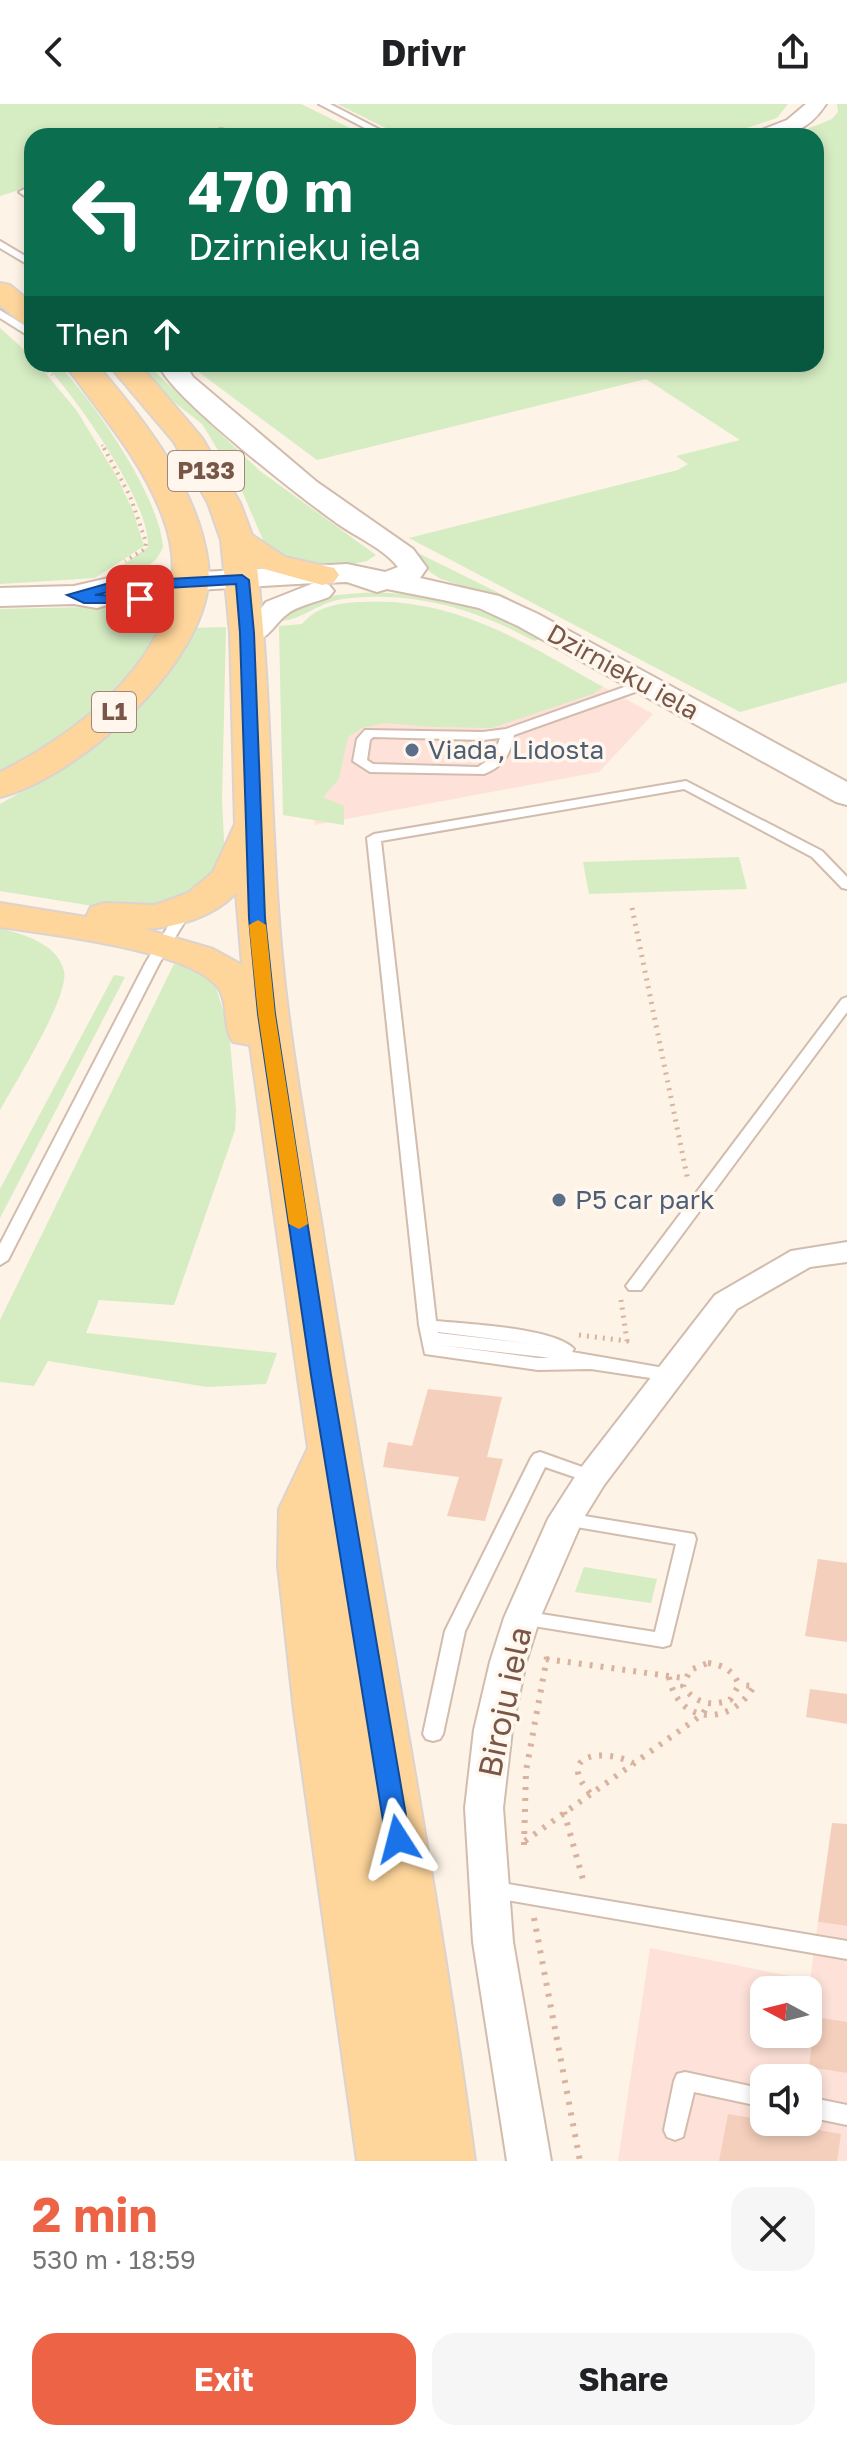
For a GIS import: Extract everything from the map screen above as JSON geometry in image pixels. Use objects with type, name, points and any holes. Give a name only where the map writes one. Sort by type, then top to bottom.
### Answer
[{"type":"main road","points":[[0,264],[24,280]]},
{"type":"main road","points":[[0,291],[24,310]]},
{"type":"main road","name":"P133","points":[[130,372],[187,438],[224,503],[237,540],[247,633],[254,823],[230,877],[213,894],[185,910],[132,919]]},
{"type":"main road","name":"P133","points":[[69,373],[152,459],[189,546],[190,589]]},
{"type":"main road","points":[[237,540],[252,553],[320,583]]},
{"type":"main road","name":"L1","points":[[2,786],[43,766],[89,735],[116,710],[155,661],[177,625],[190,589]]},
{"type":"main road","points":[[254,823],[257,918],[267,1014],[422,1990],[443,2161]]},
{"type":"main road","points":[[0,897],[132,919]]},
{"type":"main road","points":[[0,915],[192,952],[211,961],[238,984],[251,1048],[263,1145],[293,1185]]},
{"type":"main road","points":[[334,1446],[305,1509],[304,1566],[322,1711],[389,2161]]},
{"type":"street","points":[[789,128],[809,115],[816,104]]},
{"type":"street","points":[[175,372],[278,466],[382,542],[405,554],[413,568],[408,574],[387,582]]},
{"type":"street","points":[[74,595],[113,586],[157,567],[185,537]]},
{"type":"street","name":"Dzirnieku iela","points":[[190,589],[387,582],[489,602],[528,620],[847,795]]},
{"type":"street","points":[[247,633],[264,624],[276,608],[320,583]]},
{"type":"street","points":[[113,586],[190,589]]},
{"type":"street","points":[[0,597],[74,595],[97,599],[190,589]]},
{"type":"street","name":"Biroju iela","points":[[529,2161],[493,1942],[484,1808],[493,1730],[508,1662],[538,1621],[566,1519],[592,1477],[726,1302],[802,1258],[847,1252]]},
{"type":"lane","points":[[323,104],[371,128]]},
{"type":"lane","points":[[0,244],[24,259]]},
{"type":"lane","points":[[0,313],[24,330]]},
{"type":"lane","points":[[508,733],[504,756],[495,766],[479,771],[370,768],[360,761],[364,739],[370,733],[483,736],[508,733],[644,684]]},
{"type":"lane","points":[[670,1375],[591,1363],[538,1364],[429,1338],[374,838],[686,785],[817,854],[847,885]]},
{"type":"lane","name":"P133","points":[[0,1260],[185,910]]},
{"type":"lane","points":[[132,919],[150,929],[164,946]]},
{"type":"lane","points":[[635,1286],[847,1002]]},
{"type":"lane","points":[[433,1734],[455,1631],[540,1458],[592,1477]]},
{"type":"lane","points":[[538,1621],[663,1640],[687,1539],[566,1519]]},
{"type":"lane","points":[[488,1888],[847,1950]]},
{"type":"lane","points":[[675,2130],[685,2081],[750,2095]]},
{"type":"lane","points":[[822,2110],[847,2115]]},
{"type":"path","points":[[97,437],[135,507],[146,542],[145,549]]},
{"type":"path","points":[[632,908],[690,1190]]},
{"type":"path","points":[[538,1621],[546,1659],[526,1771],[524,1842],[529,1896],[580,2161]]},
{"type":"path","points":[[546,1659],[683,1678]]},
{"type":"path","points":[[708,1663],[730,1669],[739,1685],[737,1694],[730,1700],[708,1704],[688,1695],[683,1678],[696,1665],[708,1663]]},
{"type":"path","points":[[669,1677],[672,1696],[680,1704],[703,1714],[716,1715],[739,1709],[747,1702],[754,1686],[739,1685]]},
{"type":"path","points":[[524,1842],[703,1714],[708,1704]]},
{"type":"path","points":[[590,1793],[580,1784],[576,1773],[581,1762],[592,1754],[606,1752],[621,1755],[633,1763]]},
{"type":"path","points":[[564,1811],[591,1907]]},
{"type":"shaded area","points":[[600,685],[653,714],[599,772],[314,825],[346,717]]},
{"type":"shaded area","points":[[818,1922],[847,1926],[847,2161],[618,2161],[650,1948],[790,1976],[750,1976],[750,2048],[822,2048],[822,1976],[811,1976]]},
{"type":"green space","points":[[0,104],[301,104],[350,128],[24,128],[24,188],[0,196]]},
{"type":"green space","points":[[337,104],[788,104],[777,118],[746,128],[386,128]]},
{"type":"green space","points":[[837,104],[847,104],[847,682],[740,712],[409,538],[678,470],[688,464],[676,456],[740,440],[646,379],[317,460],[199,372],[824,372],[824,128],[810,128],[832,119],[838,112]]},
{"type":"green space","points":[[0,328],[24,350],[24,372],[45,372],[77,411],[117,477],[133,511],[144,546],[95,578],[0,584]]},
{"type":"green space","points":[[51,372],[65,372],[89,401],[138,476],[150,502],[163,547],[158,557],[131,576],[120,567],[148,547],[146,528],[137,504],[109,451]]},
{"type":"green space","points":[[145,372],[155,372],[260,471],[376,555],[367,561],[344,566],[298,565],[266,547],[239,484],[202,424],[174,402]]},
{"type":"green space","points":[[414,551],[527,607],[441,579],[430,572]]},
{"type":"green space","points":[[361,593],[411,595],[456,603],[498,617],[544,638],[534,641],[466,611],[394,597],[343,599],[281,621],[287,613],[305,602]]},
{"type":"green space","points":[[393,602],[450,612],[503,632],[603,687],[593,694],[492,728],[386,723],[362,728],[348,737],[339,779],[323,797],[344,806],[344,825],[283,815],[279,626],[302,624],[321,610],[344,603]]},
{"type":"green space","points":[[134,606],[133,610],[152,625],[162,626],[129,672],[72,728],[0,772],[0,609]]},
{"type":"green space","points":[[226,627],[222,800],[225,861],[216,882],[154,910],[112,909],[0,891],[0,804],[64,768],[112,734],[129,718],[190,628]]},
{"type":"green space","points":[[739,857],[747,889],[589,894],[583,862]]},
{"type":"green space","points":[[0,928],[29,937],[54,953],[64,971],[64,983],[50,1019],[0,1110]]},
{"type":"green space","points":[[174,964],[195,969],[214,981],[229,1030],[235,1130],[174,1305],[99,1300],[86,1333],[277,1353],[266,1384],[207,1387],[48,1361],[34,1386],[0,1382],[0,1320]]},
{"type":"green space","points":[[114,975],[125,977],[0,1218],[0,1189]]},
{"type":"green space","points":[[584,1567],[657,1579],[651,1603],[575,1592]]},
{"type":"building","points":[[428,1389],[502,1397],[487,1457],[503,1459],[485,1521],[447,1516],[459,1477],[383,1467],[388,1442],[412,1446]]},
{"type":"building","points":[[818,1559],[847,1563],[847,1642],[805,1636]]},
{"type":"building","points":[[810,1689],[847,1694],[847,1724],[806,1717]]},
{"type":"building","points":[[832,1823],[847,1824],[847,1926],[818,1922]]},
{"type":"building","points":[[822,2018],[847,2022],[847,2073],[822,2069],[822,2064],[809,2064],[811,2048],[822,2048]]},
{"type":"building","points":[[728,2114],[750,2118],[750,2136],[822,2136],[822,2131],[841,2134],[837,2161],[719,2161]]},
{"type":"slow traffic","points":[[258,925],[267,1014],[299,1224]]},
{"type":"place","name":"Viada, Lidosta","points":[[412,750]]},
{"type":"place","name":"P5 car park","points":[[559,1200]]},
{"type":"route","points":[[140,599],[84,599],[74,595],[113,586],[242,580],[247,633],[257,918],[267,1014],[321,1375],[398,1839]]}]
